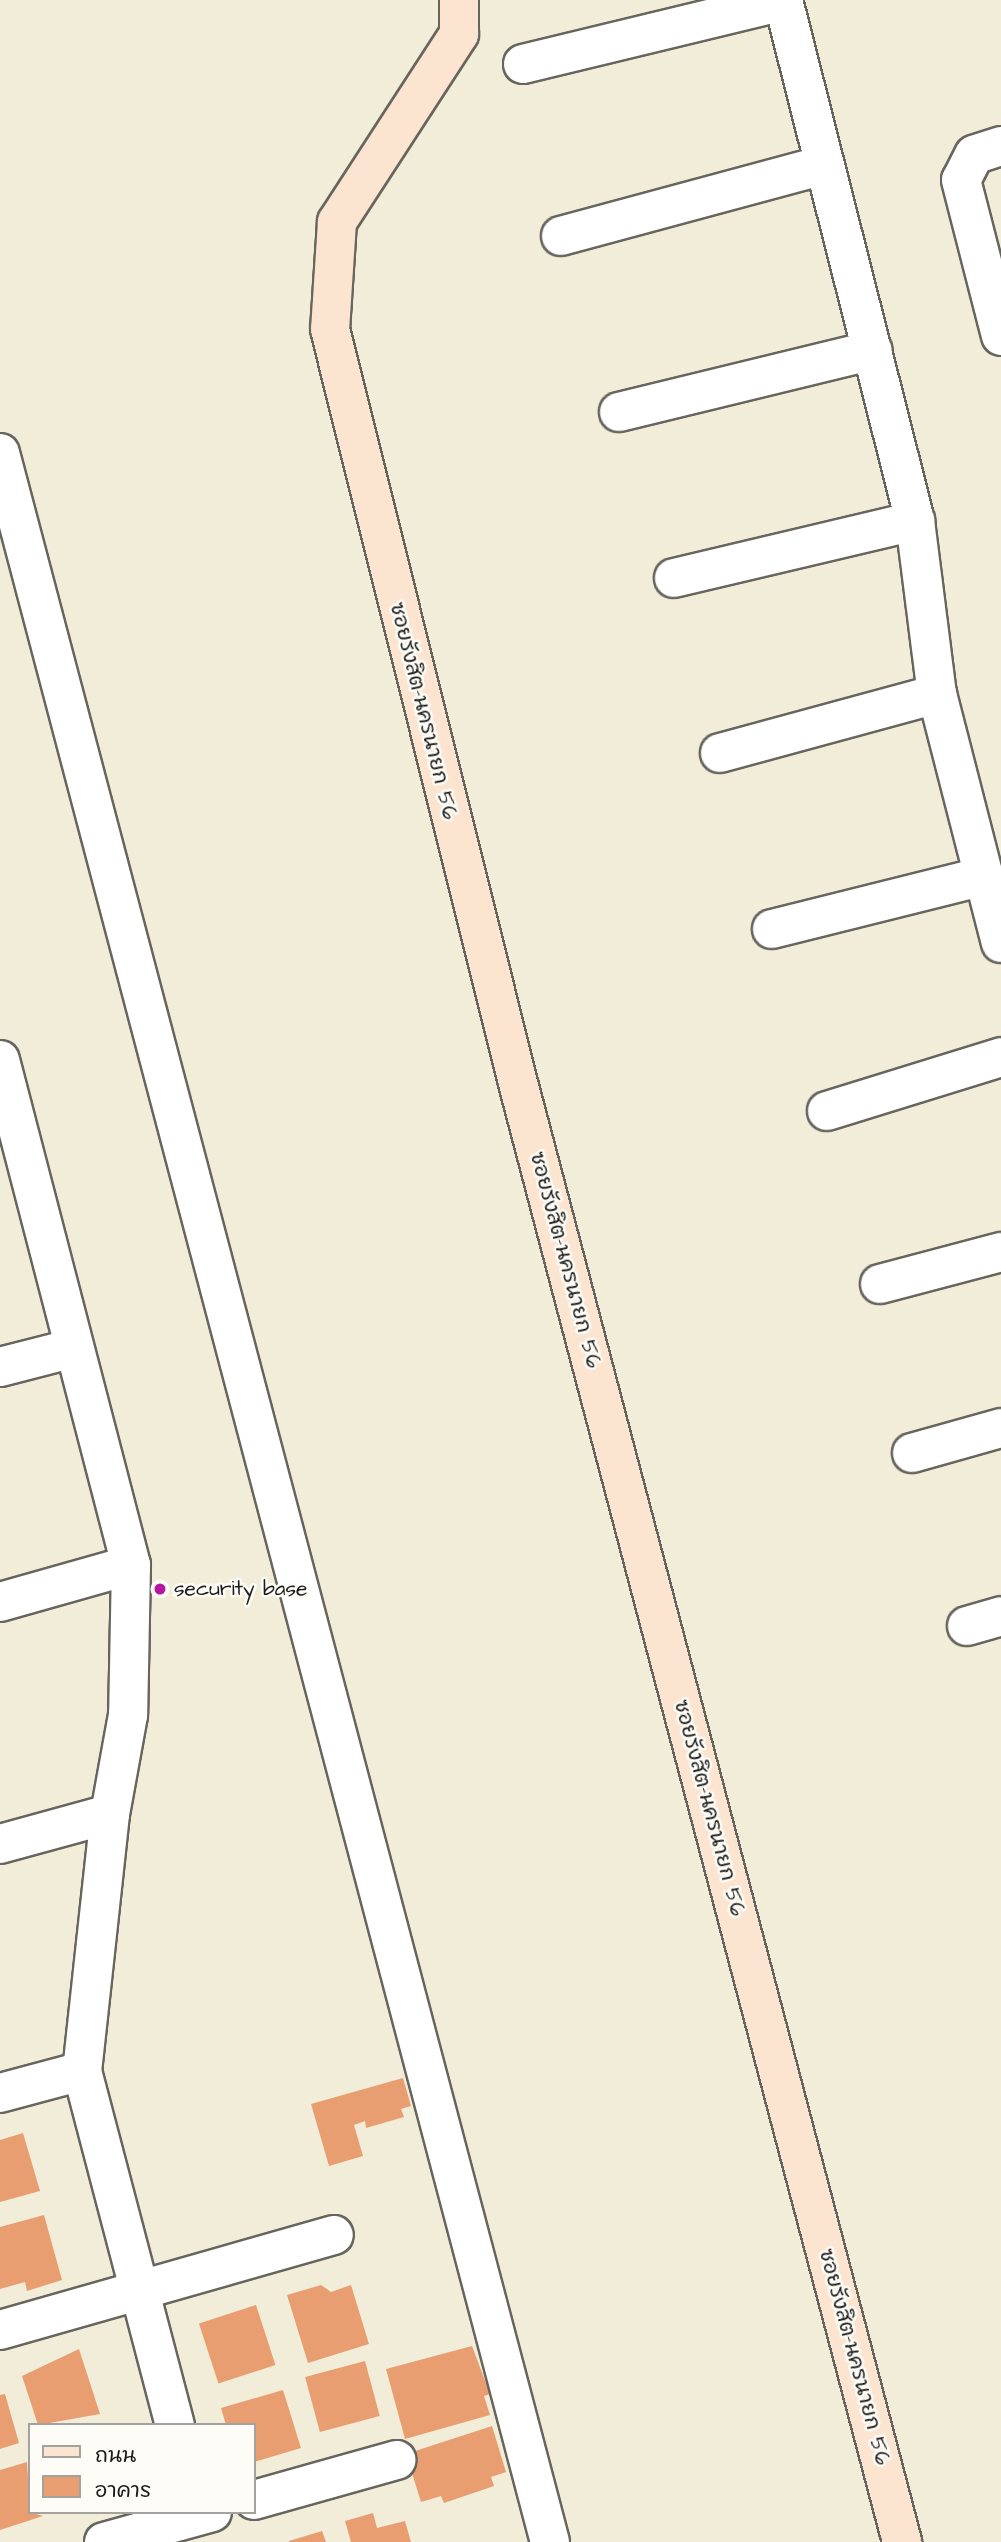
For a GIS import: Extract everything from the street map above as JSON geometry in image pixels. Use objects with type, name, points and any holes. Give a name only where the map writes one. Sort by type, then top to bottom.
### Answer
[{"type":"street","name":"ซอยรังสิต-นครนายก 56","points":[[459,0],[459,34],[337,222],[330,329],[515,1070],[902,2542]]},
{"type":"street","points":[[523,64],[783,0],[915,520],[937,694],[1001,943]]},
{"type":"street","points":[[1001,146],[974,155],[961,180],[1001,336]]},
{"type":"street","points":[[561,236],[825,165]]},
{"type":"street","points":[[620,412],[873,350]]},
{"type":"street","points":[[0,453],[550,2542]]},
{"type":"street","points":[[674,578],[915,520]]},
{"type":"street","points":[[720,752],[937,694]]},
{"type":"street","points":[[772,929],[984,876]]},
{"type":"street","points":[[827,1111],[1001,1057]]},
{"type":"street","points":[[0,1060],[8,1128],[74,1348],[131,1565],[128,1715],[110,1814],[82,2071],[174,2423]]},
{"type":"street","points":[[880,1284],[1001,1252]]},
{"type":"street","points":[[0,1367],[74,1348]]},
{"type":"street","points":[[912,1453],[1001,1428]]},
{"type":"street","points":[[0,1602],[131,1565]]},
{"type":"street","points":[[0,1844],[110,1814]]},
{"type":"street","points":[[0,2093],[82,2071]]},
{"type":"street","points":[[0,2330],[334,2235]]},
{"type":"street","points":[[256,2499],[396,2460]]},
{"type":"street","points":[[104,2542],[203,2521]]},
{"type":"building","points":[[403,2078],[411,2106],[401,2109],[404,2117],[366,2128],[365,2121],[354,2125],[363,2156],[329,2166],[311,2104]]},
{"type":"building","points":[[23,2133],[40,2191],[0,2202],[0,2140]]},
{"type":"building","points":[[44,2215],[62,2280],[27,2291],[25,2282],[0,2289],[0,2227]]},
{"type":"building","points":[[321,2285],[331,2292],[351,2285],[369,2344],[308,2363],[287,2295]]},
{"type":"building","points":[[256,2305],[275,2365],[218,2383],[199,2324]]},
{"type":"building","points":[[472,2346],[490,2394],[484,2396],[490,2415],[405,2439],[386,2369]]},
{"type":"building","points":[[79,2349],[100,2414],[37,2423],[22,2376]]},
{"type":"building","points":[[365,2361],[380,2416],[320,2432],[305,2377]]},
{"type":"building","points":[[283,2390],[301,2448],[256,2461],[256,2423],[225,2423],[221,2408]]},
{"type":"building","points":[[5,2394],[19,2443],[0,2449],[0,2395]]},
{"type":"building","points":[[492,2426],[506,2472],[491,2477],[494,2486],[444,2503],[441,2496],[421,2502],[406,2454]]},
{"type":"building","points":[[27,2462],[28,2514],[43,2516],[0,2530],[0,2470]]},
{"type":"building","points":[[373,2513],[377,2528],[405,2521],[411,2542],[351,2542],[345,2521]]},
{"type":"building","points":[[322,2531],[326,2542],[289,2542],[289,2541]]},
{"type":"place","name":"security base","points":[[160,1589]]}]
